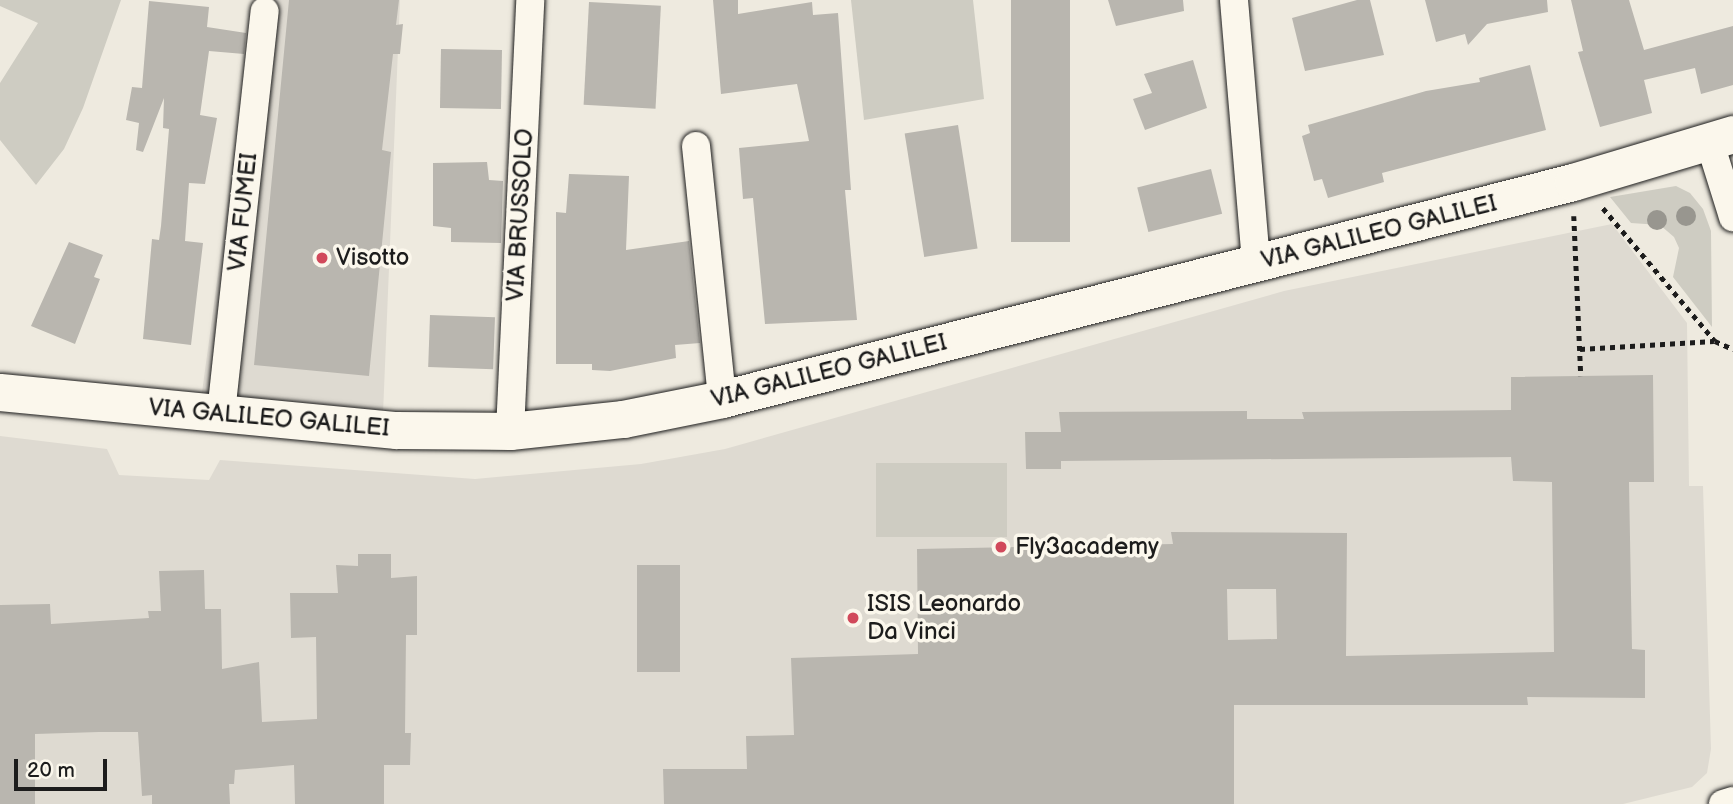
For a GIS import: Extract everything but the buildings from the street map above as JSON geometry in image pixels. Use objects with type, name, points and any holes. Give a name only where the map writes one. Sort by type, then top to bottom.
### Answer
[{"type":"street","name":"VIA BRUSSOLO","points":[[510,431],[530,0]]},
{"type":"street","points":[[1234,0],[1256,263]]},
{"type":"street","name":"VIA FUMEI","points":[[222,413],[265,11]]},
{"type":"street","points":[[696,146],[722,399]]},
{"type":"street","name":"VIA GALILEO GALILEI","points":[[0,392],[396,430],[510,431],[624,419],[722,399],[1641,164],[1722,146]]},
{"type":"street","points":[[1722,146],[1733,217]]},
{"type":"street","points":[[1723,804],[1733,802]]},
{"type":"path","points":[[1573,182],[1599,203],[1714,341]]},
{"type":"path","points":[[1573,182],[1581,376]]},
{"type":"path","points":[[1580,349],[1714,341],[1733,349]]},
{"type":"shaded area","points":[[0,0],[121,0],[83,108],[64,149],[36,185],[0,140],[0,83],[38,23],[0,6]]},
{"type":"shaded area","name":"Visotto","points":[[255,0],[400,0],[383,414],[201,400]]},
{"type":"shaded area","points":[[851,0],[973,0],[984,99],[864,120]]},
{"type":"shaded area","points":[[1676,186],[1690,193],[1703,209],[1711,231],[1712,327],[1673,277],[1679,248],[1674,237],[1660,225],[1631,223],[1610,197]]},
{"type":"shaded area","name":"ISIS Leonardo Da Vinci","points":[[1612,224],[1687,323],[1689,486],[1703,486],[1711,749],[1707,773],[1692,787],[1623,804],[0,804],[0,436],[107,449],[119,475],[209,480],[220,460],[475,479],[641,464],[725,449],[1284,291]]},
{"type":"shaded area","points":[[876,463],[1007,463],[1007,537],[876,537]]},
{"type":"place","name":"Visotto","points":[[322,258]]},
{"type":"place","name":"Fly3academy","points":[[1001,547]]},
{"type":"place","name":"ISIS Leonardo Da Vinci","points":[[853,618]]}]
